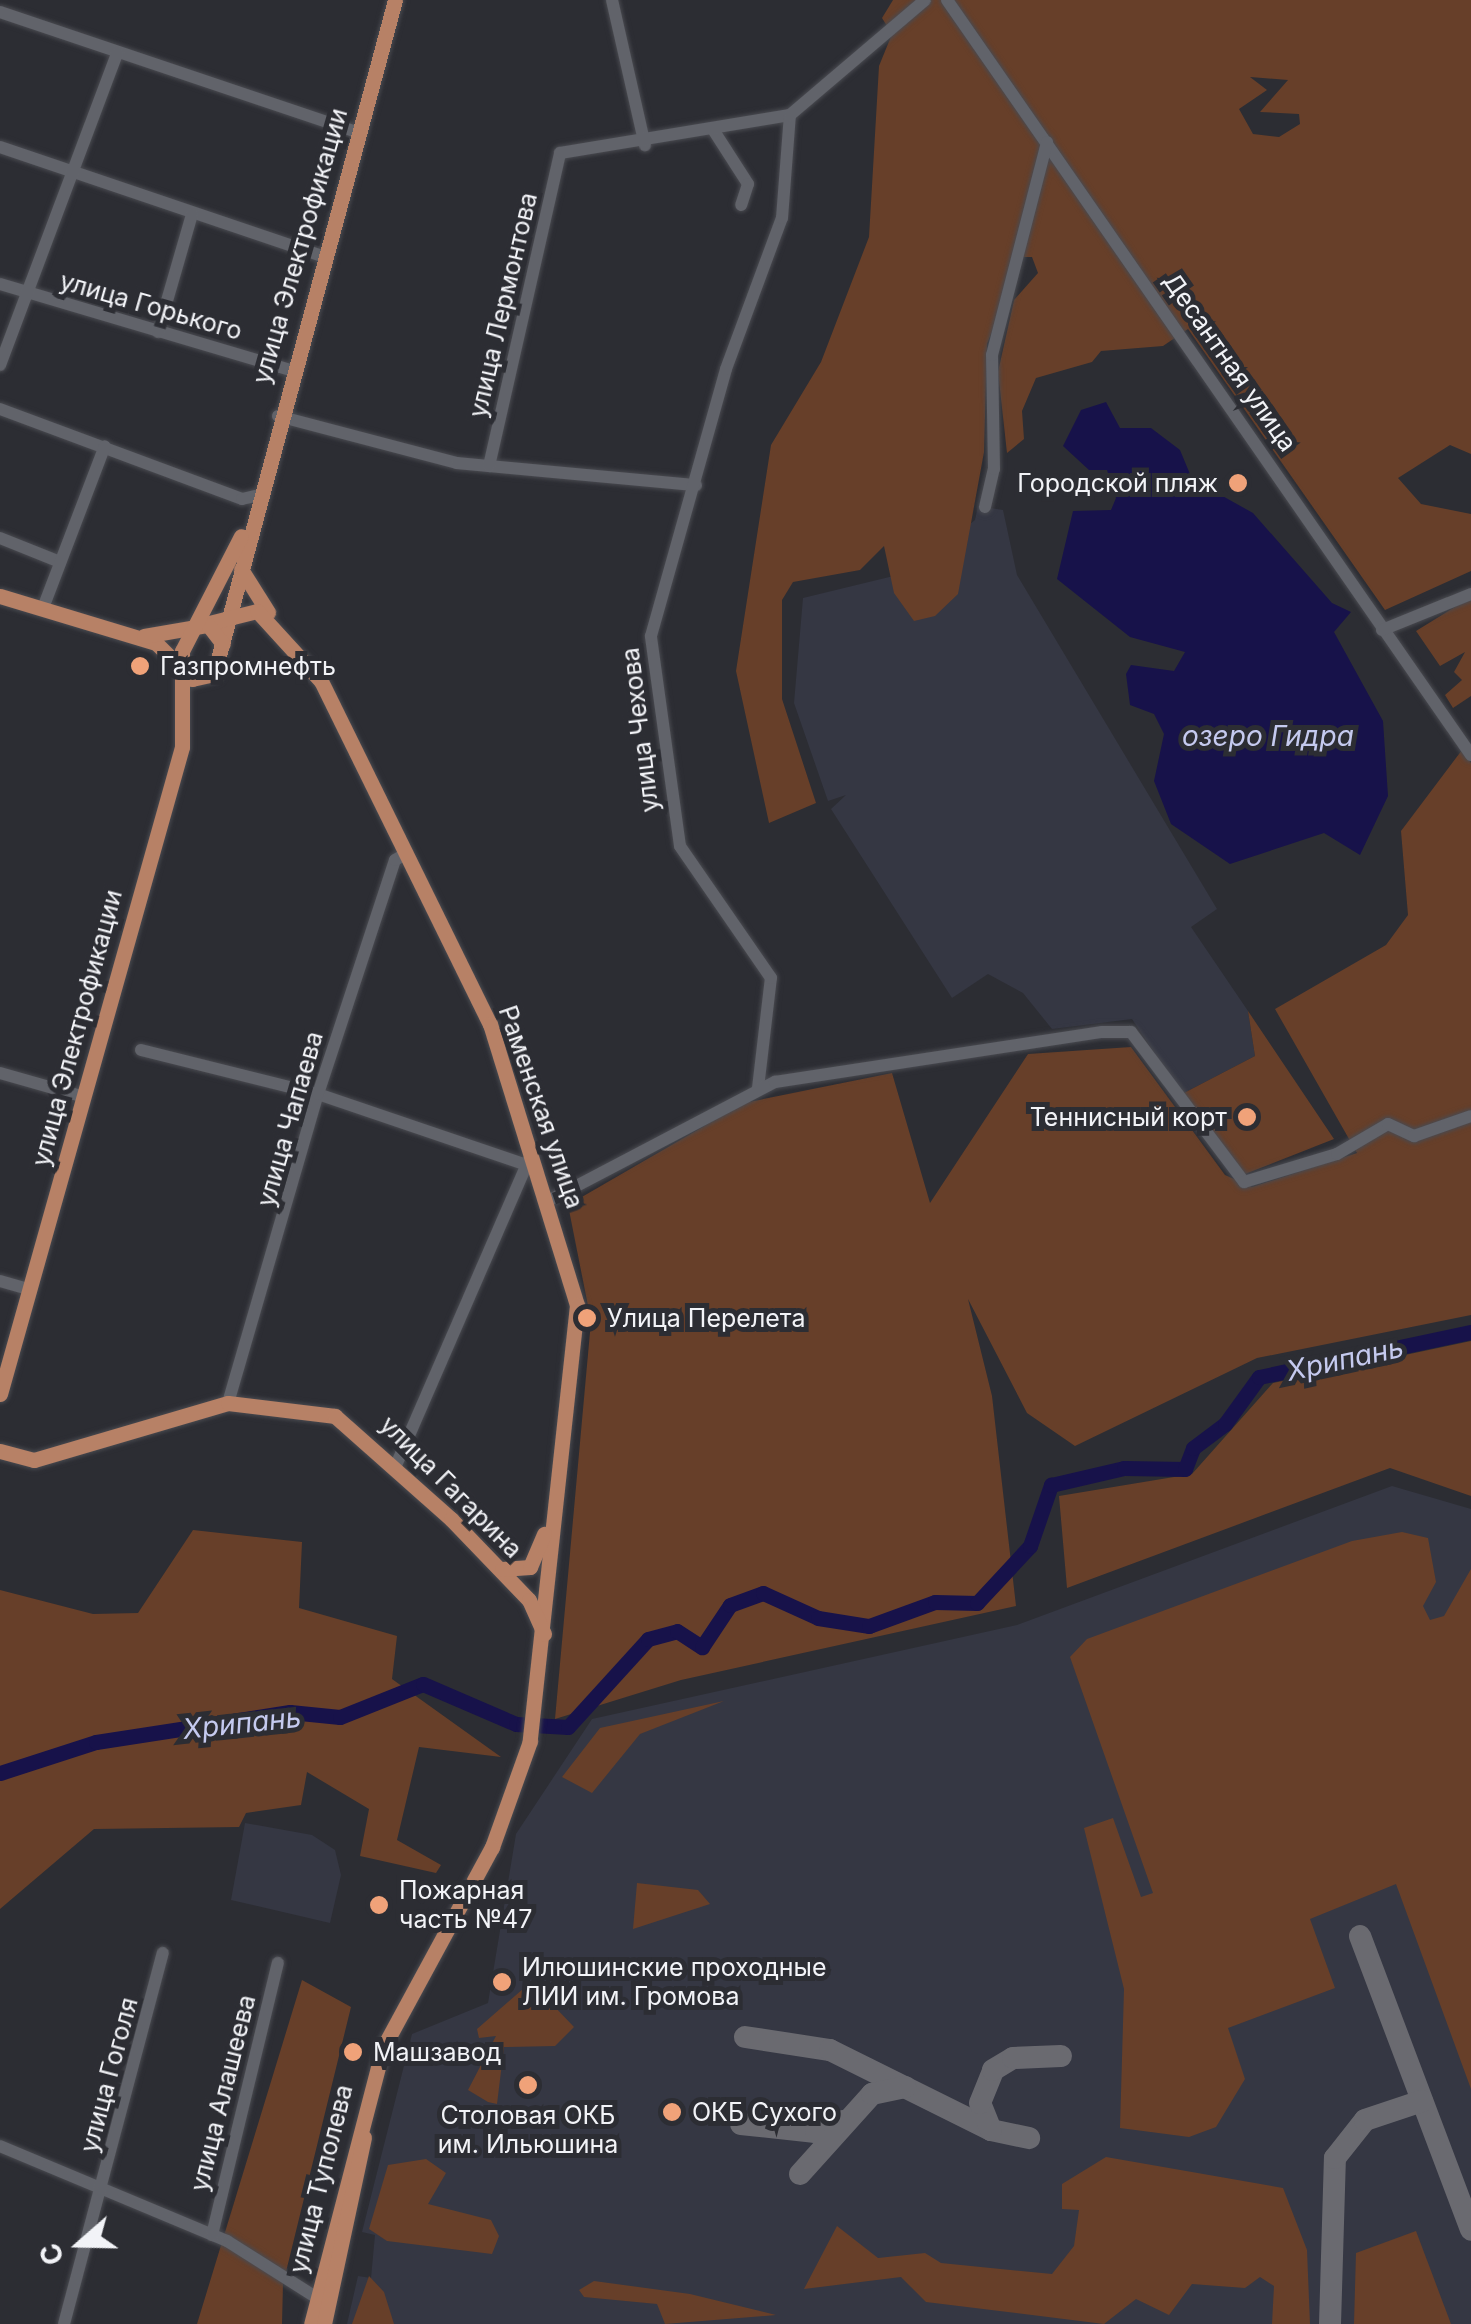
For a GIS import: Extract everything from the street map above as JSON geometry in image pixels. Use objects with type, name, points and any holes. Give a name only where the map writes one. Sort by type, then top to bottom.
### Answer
[{"type":"main road","name":"улица Электрофикации","points":[[0,1394],[182,747],[180,672],[192,627],[254,500],[395,0]]},
{"type":"main road","points":[[0,596],[140,637],[180,672],[210,677],[224,647],[254,500]]},
{"type":"main road","name":"Раменская улица","points":[[241,570],[350,733],[490,1024],[527,1161],[546,1202],[577,1313],[549,1514],[550,1596],[540,1679]]},
{"type":"main road","points":[[192,627],[232,611],[257,610],[284,630]]},
{"type":"main road","points":[[140,637],[214,627],[224,647]]},
{"type":"main road","name":"улица Гагарина","points":[[0,1451],[34,1460],[228,1404],[335,1416],[397,1463],[529,1600],[546,1642]]},
{"type":"main road","points":[[498,1568],[530,1567],[549,1514]]},
{"type":"main road","points":[[529,1600],[532,1574],[544,1576],[550,1596]]},
{"type":"main road","name":"улица Туполева","points":[[311,2324],[384,2048],[492,1847],[530,1741],[540,1679]]},
{"type":"main road","name":"улица Туполева","points":[[324,2324],[384,2048]]},
{"type":"street","points":[[612,0],[645,145],[790,115],[925,0]]},
{"type":"street","name":"Десантная улица","points":[[948,0],[1471,754]]},
{"type":"street","points":[[0,12],[358,133]]},
{"type":"street","points":[[0,365],[78,176],[117,53]]},
{"type":"street","name":"улица Чехова","points":[[758,1088],[771,978],[680,846],[651,636],[726,368],[782,218],[790,115]]},
{"type":"street","points":[[714,131],[748,184],[741,205]]},
{"type":"street","points":[[985,508],[994,469],[992,355],[1047,142]]},
{"type":"street","name":"улица Лермонтова","points":[[490,466],[560,153],[645,145]]},
{"type":"street","points":[[0,147],[322,256]]},
{"type":"street","points":[[158,332],[192,214]]},
{"type":"street","name":"улица Горького","points":[[0,284],[291,370]]},
{"type":"street","points":[[0,409],[242,499],[254,500]]},
{"type":"street","points":[[278,416],[490,466],[696,485]]},
{"type":"street","points":[[42,608],[105,446]]},
{"type":"street","points":[[0,538],[60,562]]},
{"type":"street","points":[[1382,630],[1471,594]]},
{"type":"street","name":"улица Чапаева","points":[[228,1404],[318,1094],[395,860],[406,853]]},
{"type":"street","points":[[546,1202],[758,1088],[1131,1032],[1244,1182],[1337,1154],[1388,1124],[1414,1136],[1471,1116]]},
{"type":"street","points":[[141,1050],[318,1094],[527,1161],[397,1463]]},
{"type":"street","points":[[0,1073],[84,1097]]},
{"type":"street","points":[[0,1281],[32,1290]]},
{"type":"street","name":"улица Гоголя","points":[[64,2324],[163,1953]]},
{"type":"street","name":"улица Алашеева","points":[[212,2234],[278,1963]]},
{"type":"street","points":[[0,2146],[100,2194],[212,2234],[317,2298]]},
{"type":"shaded area","points":[[893,0],[1471,0],[1471,454],[1450,445],[1398,478],[1421,504],[1471,514],[1471,571],[1385,610],[1188,329],[1163,346],[1101,351],[1092,362],[1036,378],[1022,411],[1024,439],[1007,453],[998,372],[1014,300],[1038,273],[1032,257],[1022,257],[987,344],[984,452],[958,594],[935,616],[914,621],[894,593],[884,546],[860,570],[793,582],[782,600],[782,699],[816,803],[769,823],[736,671],[771,445],[821,362],[869,237],[879,66],[892,34],[882,18]],"holes":[[[1250,77],[1288,80],[1260,112],[1299,114],[1300,124],[1279,137],[1253,134],[1239,109],[1267,90]]]},
{"type":"shaded area","points":[[978,506],[1003,510],[1017,575],[1217,909],[1191,927],[1248,1011],[1255,1056],[1182,1094],[1132,1019],[1052,1029],[1023,993],[988,974],[952,998],[831,809],[846,795],[828,801],[794,703],[803,598],[910,572],[975,520]]},
{"type":"shaded area","points":[[1471,597],[1471,696],[1453,708],[1445,695],[1462,680],[1454,672],[1465,652],[1440,666],[1416,631]]},
{"type":"shaded area","points":[[1462,750],[1471,763],[1471,1315],[1257,1358],[1075,1446],[1027,1413],[968,1299],[992,1396],[1016,1606],[681,1680],[555,1719],[591,1321],[568,1205],[744,1103],[892,1073],[930,1203],[1028,1054],[1131,1047],[1225,1175],[1252,1187],[1357,1153],[1275,1009],[1386,945],[1408,915],[1401,831]]},
{"type":"shaded area","points":[[1248,1011],[1334,1139],[1240,1176],[1182,1094],[1255,1056]]},
{"type":"shaded area","points":[[1471,1341],[1471,1496],[1390,1468],[1067,1588],[1059,1496],[1192,1474],[1273,1383]]},
{"type":"shaded area","points":[[1392,1486],[1471,1509],[1471,2324],[347,2324],[358,2276],[371,2278],[375,2235],[362,2232],[412,2034],[488,2003],[516,1834],[592,1719],[1017,1625]]},
{"type":"shaded area","points":[[193,1530],[302,1542],[299,1608],[397,1636],[392,1679],[501,1757],[419,1747],[397,1840],[441,1865],[436,1873],[360,1856],[369,1809],[307,1772],[301,1805],[246,1813],[239,1827],[94,1829],[0,1909],[0,1590],[93,1614],[138,1613]]},
{"type":"shaded area","points":[[1402,1532],[1428,1538],[1436,1582],[1423,1606],[1430,1620],[1444,1616],[1471,1569],[1471,2089],[1396,1884],[1310,1919],[1335,1988],[1228,2028],[1245,2079],[1216,2127],[1189,2137],[1120,2128],[1124,1989],[1084,1828],[1113,1818],[1141,1897],[1153,1893],[1070,1657],[1087,1639],[1352,1541]]},
{"type":"shaded area","points":[[724,1701],[640,1734],[592,1793],[562,1777],[600,1728]]},
{"type":"shaded area","points":[[245,1823],[312,1835],[335,1850],[341,1875],[330,1923],[231,1900]]},
{"type":"shaded area","points":[[637,1883],[698,1890],[710,1904],[633,1929]]},
{"type":"shaded area","points":[[302,1980],[351,2007],[283,2284],[282,2324],[197,2324]]},
{"type":"shaded area","points":[[531,1982],[574,2027],[555,2046],[504,2047],[497,2104],[488,2102],[468,2090],[496,2036],[479,2038],[477,2029]]},
{"type":"shaded area","points":[[1106,2157],[1283,2188],[1307,2250],[1310,2324],[1272,2324],[1274,2286],[1260,2277],[1245,2288],[1192,2284],[1169,2315],[1136,2299],[1104,2324],[926,2302],[901,2277],[804,2289],[837,2226],[878,2258],[925,2253],[941,2263],[1052,2274],[1074,2246],[1079,2210],[1062,2209],[1062,2184]]},
{"type":"shaded area","points":[[426,2159],[446,2173],[428,2204],[491,2220],[499,2236],[492,2254],[387,2241],[369,2229],[388,2165]]},
{"type":"shaded area","points":[[1416,2231],[1451,2324],[1354,2324],[1356,2253]]},
{"type":"shaded area","points":[[369,2276],[384,2292],[394,2324],[352,2324]]},
{"type":"shaded area","points":[[594,2281],[690,2294],[776,2315],[665,2324],[657,2304],[584,2297],[579,2290]]},
{"type":"water","name":"озеро Гидра","points":[[1106,402],[1120,428],[1151,428],[1180,450],[1192,479],[1253,513],[1332,603],[1351,612],[1334,632],[1383,721],[1388,796],[1360,855],[1324,833],[1230,864],[1171,824],[1154,781],[1164,734],[1154,714],[1130,705],[1126,674],[1131,665],[1174,671],[1185,652],[1130,637],[1057,579],[1073,511],[1111,510],[1116,498],[1107,470],[1089,470],[1063,446],[1081,410]]},
{"type":"waterway","name":"Хрипань","points":[[0,1773],[96,1742],[290,1712],[340,1717],[423,1684],[516,1724],[568,1727],[648,1639],[677,1631],[702,1647],[730,1605],[763,1593],[818,1618],[869,1626],[935,1602],[977,1603],[1030,1546],[1051,1485],[1124,1468],[1185,1469],[1193,1448],[1225,1424],[1259,1377],[1471,1332]]},
{"type":"taxiway","points":[[1360,1936],[1471,2230]]},
{"type":"taxiway","points":[[745,2037],[830,2050],[991,2130],[1029,2138]]},
{"type":"taxiway","points":[[991,2130],[980,2103],[993,2070],[1013,2058],[1061,2056]]},
{"type":"taxiway","points":[[800,2174],[872,2094],[905,2087]]},
{"type":"taxiway","points":[[1330,2324],[1335,2158],[1365,2120],[1422,2101]]},
{"type":"taxiway","points":[[741,2124],[816,2132],[843,2121]]},
{"type":"place","name":"Городской пляж","points":[[1238,483]]},
{"type":"place","name":"Газпромнефть","points":[[140,666]]},
{"type":"place","name":"Теннисный корт","points":[[1247,1117]]},
{"type":"place","name":"Улица Перелета","points":[[587,1318]]},
{"type":"place","name":"Пожарная часть №47","points":[[379,1905]]},
{"type":"place","name":"Илюшинские проходные ЛИИ им. Громова","points":[[502,1982]]},
{"type":"place","name":"Машзавод","points":[[353,2052]]},
{"type":"place","name":"Столовая ОКБ им. Ильюшина","points":[[528,2085]]},
{"type":"place","name":"ОКБ Сухого","points":[[672,2112]]}]
